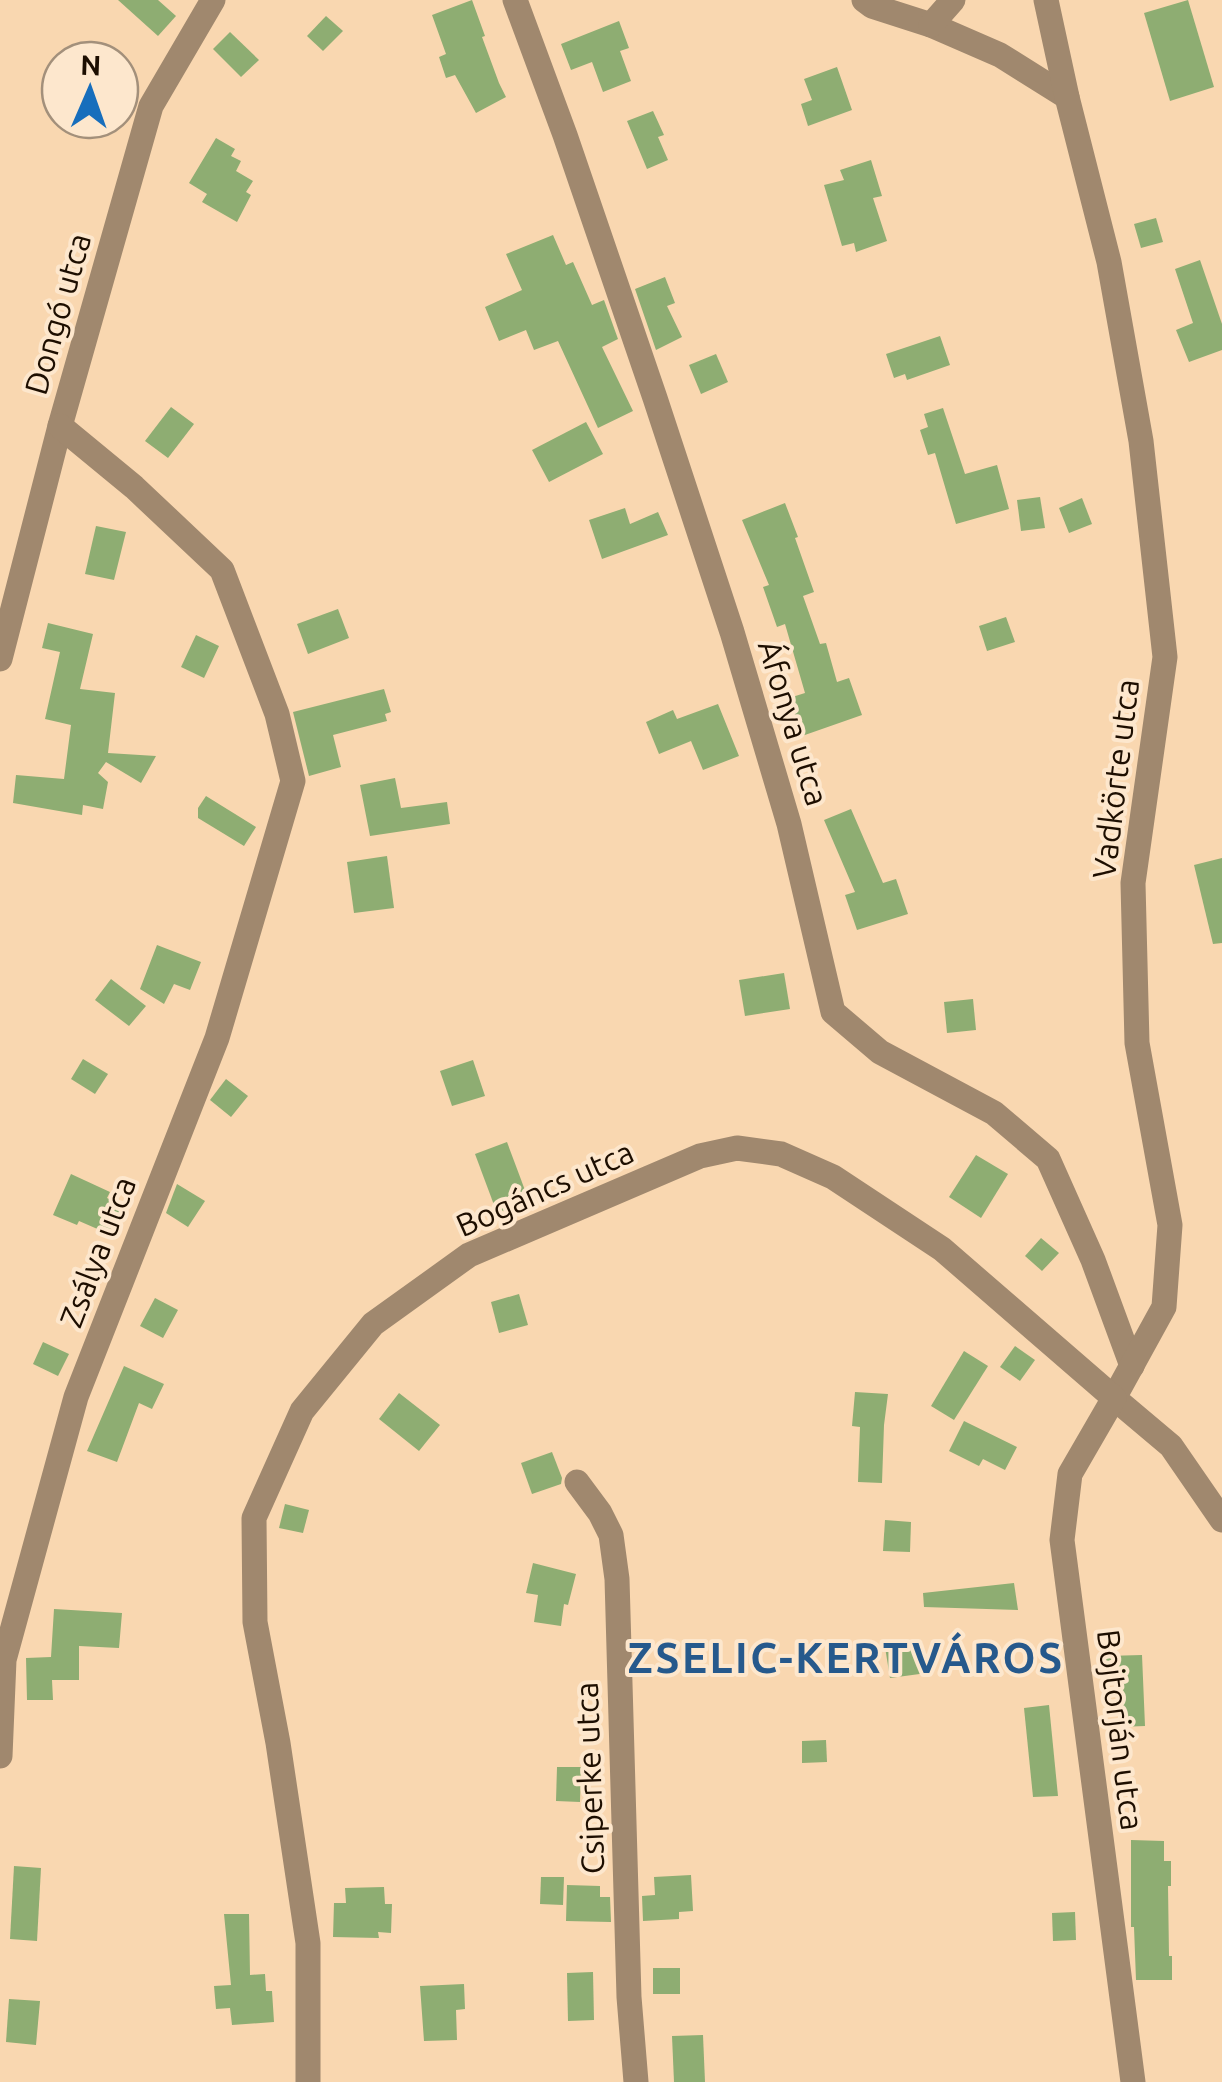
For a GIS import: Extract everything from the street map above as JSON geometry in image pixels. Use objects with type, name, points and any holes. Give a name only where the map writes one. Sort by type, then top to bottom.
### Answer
[{"type":"street","name":"Dongó utca","points":[[0,659],[60,426],[151,106],[213,0]]},
{"type":"street","name":"Áfonya utca","points":[[514,0],[565,136],[732,632],[790,824],[833,1012],[880,1052],[994,1113],[1048,1158],[1094,1260],[1132,1366]]},
{"type":"street","points":[[864,0],[1000,55],[1067,96]]},
{"type":"street","points":[[931,25],[953,0]]},
{"type":"street","name":"Vadkörte utca","points":[[1046,0],[1109,262],[1135,405],[1165,657],[1133,884],[1137,1044],[1170,1225],[1164,1307],[1114,1398]]},
{"type":"street","name":"Zsálya utca","points":[[0,1756],[4,1660],[76,1398],[217,1038],[293,782],[277,714],[222,570],[134,487],[60,426]]},
{"type":"street","name":"Bogáncs utca","points":[[308,2082],[308,1943],[255,1622],[254,1518],[302,1411],[372,1324],[469,1255],[700,1156],[737,1148],[781,1154],[833,1177],[942,1248],[1114,1398]]},
{"type":"street","points":[[1114,1398],[1172,1446],[1222,1520]]},
{"type":"street","name":"Bojtorján utca","points":[[1114,1398],[1070,1474],[1062,1540],[1133,2082]]},
{"type":"street","name":"Csiperke utca","points":[[577,1482],[611,1535],[617,1579],[628,1977],[636,2082]]},
{"type":"building","points":[[118,0],[158,0],[176,16],[158,36]]},
{"type":"building","points":[[472,0],[506,97],[476,113],[455,75],[446,78],[439,57],[446,54],[432,15]]},
{"type":"building","points":[[1188,0],[1214,87],[1170,101],[1144,13]]},
{"type":"building","points":[[326,16],[343,31],[323,51],[307,36]]},
{"type":"building","points":[[619,21],[629,48],[620,51],[631,81],[603,92],[592,62],[571,70],[561,44]]},
{"type":"building","points":[[230,32],[259,60],[241,77],[213,49]]},
{"type":"building","points":[[837,67],[852,110],[808,126],[801,104],[812,100],[804,79]]},
{"type":"building","points":[[653,111],[664,135],[658,137],[668,160],[647,169],[627,121]]},
{"type":"building","points":[[216,138],[235,149],[231,156],[241,161],[236,171],[253,181],[246,192],[251,195],[237,222],[202,202],[207,194],[189,183]]},
{"type":"building","points":[[871,160],[882,196],[873,198],[887,241],[856,252],[854,243],[842,246],[824,185],[844,180],[840,170]]},
{"type":"building","points":[[1156,218],[1163,242],[1141,248],[1134,224]]},
{"type":"building","points":[[553,235],[566,265],[573,262],[592,305],[604,300],[618,339],[602,347],[633,411],[598,428],[558,341],[534,350],[526,330],[499,341],[485,307],[522,290],[506,254]]},
{"type":"building","points":[[1200,260],[1222,324],[1222,350],[1189,362],[1176,330],[1193,323],[1175,269]]},
{"type":"building","points":[[665,277],[675,303],[667,306],[682,337],[656,350],[635,289]]},
{"type":"building","points":[[940,336],[950,365],[907,380],[905,374],[894,378],[886,354]]},
{"type":"building","points":[[716,354],[728,382],[701,394],[689,365]]},
{"type":"building","points":[[171,407],[194,424],[168,458],[145,441]]},
{"type":"building","points":[[943,408],[965,474],[997,465],[1009,509],[956,524],[935,453],[928,455],[920,430],[928,427],[924,414]]},
{"type":"building","points":[[586,422],[603,454],[549,482],[532,450]]},
{"type":"building","points":[[1040,497],[1045,528],[1021,531],[1017,500]]},
{"type":"building","points":[[1082,498],[1092,524],[1069,533],[1059,508]]},
{"type":"building","points":[[785,503],[814,592],[803,596],[820,644],[826,643],[837,682],[849,678],[862,715],[802,736],[789,698],[805,693],[785,624],[777,627],[763,587],[769,585],[742,520]]},
{"type":"building","points":[[625,508],[630,524],[658,512],[668,535],[602,559],[589,520]]},
{"type":"building","points":[[96,526],[126,532],[114,580],[85,574]]},
{"type":"building","points":[[338,609],[349,638],[308,654],[297,624]]},
{"type":"building","points":[[1006,617],[1015,642],[987,651],[979,626]]},
{"type":"building","points":[[48,623],[93,634],[80,689],[115,693],[108,753],[156,756],[141,783],[106,762],[98,773],[108,782],[103,809],[83,805],[82,815],[13,803],[16,775],[64,779],[71,725],[45,719],[60,652],[42,648]]},
{"type":"building","points":[[196,635],[219,646],[204,678],[181,667]]},
{"type":"building","points":[[384,689],[391,712],[385,714],[387,721],[333,735],[341,767],[309,776],[293,712]]},
{"type":"building","points":[[718,704],[739,756],[703,770],[691,741],[659,754],[646,722],[673,710],[677,719]]},
{"type":"building","points":[[395,778],[401,808],[447,802],[450,824],[370,836],[360,785]]},
{"type":"building","points":[[206,796],[256,827],[244,846],[198,818],[198,808]]},
{"type":"building","points":[[851,809],[883,883],[896,879],[908,914],[857,930],[845,895],[855,892],[824,820]]},
{"type":"building","points":[[387,856],[394,908],[354,913],[347,862]]},
{"type":"building","points":[[1222,858],[1222,943],[1213,944],[1194,865]]},
{"type":"building","points":[[157,945],[201,962],[190,990],[174,984],[164,1004],[140,989]]},
{"type":"building","points":[[784,973],[790,1009],[745,1016],[739,980]]},
{"type":"building","points":[[111,979],[146,1006],[129,1026],[95,1000]]},
{"type":"building","points":[[973,999],[976,1030],[947,1033],[944,1002]]},
{"type":"building","points":[[83,1059],[108,1074],[95,1094],[71,1079]]},
{"type":"building","points":[[473,1060],[485,1096],[452,1106],[440,1071]]},
{"type":"building","points":[[226,1079],[248,1096],[231,1117],[210,1100]]},
{"type":"building","points":[[507,1142],[529,1201],[497,1213],[475,1154]]},
{"type":"building","points":[[976,1155],[1008,1174],[981,1218],[949,1197]]},
{"type":"building","points":[[71,1174],[110,1192],[107,1198],[122,1205],[109,1234],[53,1215]]},
{"type":"building","points":[[177,1184],[205,1201],[188,1227],[166,1213]]},
{"type":"building","points":[[1041,1238],[1059,1253],[1042,1271],[1025,1256]]},
{"type":"building","points":[[519,1294],[528,1325],[499,1333],[491,1302]]},
{"type":"building","points":[[155,1298],[178,1310],[163,1338],[140,1326]]},
{"type":"building","points":[[43,1342],[69,1354],[58,1376],[33,1364]]},
{"type":"building","points":[[1015,1346],[1035,1360],[1020,1381],[1000,1367]]},
{"type":"building","points":[[964,1351],[988,1366],[954,1420],[931,1406]]},
{"type":"building","points":[[124,1366],[164,1384],[152,1409],[139,1403],[117,1462],[87,1451]]},
{"type":"building","points":[[855,1392],[888,1394],[882,1483],[858,1482],[860,1427],[852,1426]]},
{"type":"building","points":[[399,1393],[440,1425],[419,1451],[379,1419]]},
{"type":"building","points":[[964,1421],[1017,1447],[1005,1470],[983,1459],[979,1466],[949,1451]]},
{"type":"building","points":[[552,1452],[561,1484],[532,1494],[521,1463]]},
{"type":"building","points":[[285,1504],[309,1510],[303,1533],[279,1528]]},
{"type":"building","points":[[885,1520],[911,1522],[910,1552],[883,1551]]},
{"type":"building","points":[[533,1563],[576,1574],[568,1605],[564,1604],[561,1626],[534,1622],[538,1595],[526,1593]]},
{"type":"building","points":[[1014,1583],[1018,1610],[924,1607],[923,1593]]},
{"type":"building","points":[[54,1609],[122,1613],[119,1648],[79,1646],[79,1680],[52,1680],[53,1700],[27,1700],[26,1658],[51,1657]]},
{"type":"building","points":[[922,1642],[927,1673],[890,1678],[885,1647]]},
{"type":"building","points":[[1142,1655],[1145,1726],[1119,1727],[1117,1681],[1107,1681],[1106,1656]]},
{"type":"building","points":[[1049,1705],[1058,1796],[1033,1797],[1024,1708]]},
{"type":"building","points":[[826,1740],[827,1762],[802,1763],[802,1741]]},
{"type":"building","points":[[557,1767],[581,1767],[580,1802],[556,1801]]},
{"type":"building","points":[[1131,1840],[1164,1841],[1164,1861],[1171,1861],[1168,1886],[1172,1980],[1136,1980],[1131,1927]]},
{"type":"building","points":[[14,1866],[41,1868],[37,1941],[10,1939]]},
{"type":"building","points":[[691,1875],[693,1911],[679,1912],[679,1919],[643,1921],[642,1896],[655,1895],[654,1877]]},
{"type":"building","points":[[541,1877],[564,1877],[563,1905],[540,1904]]},
{"type":"building","points":[[567,1885],[600,1886],[600,1897],[610,1897],[611,1922],[566,1921]]},
{"type":"building","points":[[384,1887],[385,1904],[392,1904],[391,1933],[378,1932],[379,1938],[333,1937],[334,1903],[346,1903],[345,1888]]},
{"type":"building","points":[[1075,1912],[1076,1940],[1053,1941],[1052,1913]]},
{"type":"building","points":[[224,1914],[249,1914],[250,1975],[265,1974],[266,1991],[272,1991],[274,2022],[232,2025],[230,2008],[216,2009],[214,1986],[231,1985]]},
{"type":"building","points":[[653,1968],[680,1968],[680,1994],[653,1994]]},
{"type":"building","points":[[593,1972],[594,2020],[568,2021],[567,1973]]},
{"type":"building","points":[[464,1984],[465,2009],[456,2010],[457,2040],[424,2041],[420,1986]]},
{"type":"building","points":[[9,1999],[40,2001],[36,2045],[6,2042]]},
{"type":"building","points":[[703,2035],[705,2082],[674,2082],[672,2036]]},
{"type":"district","name":"ZSELIC-KERTVÁROS","points":[[846,1658]]}]
